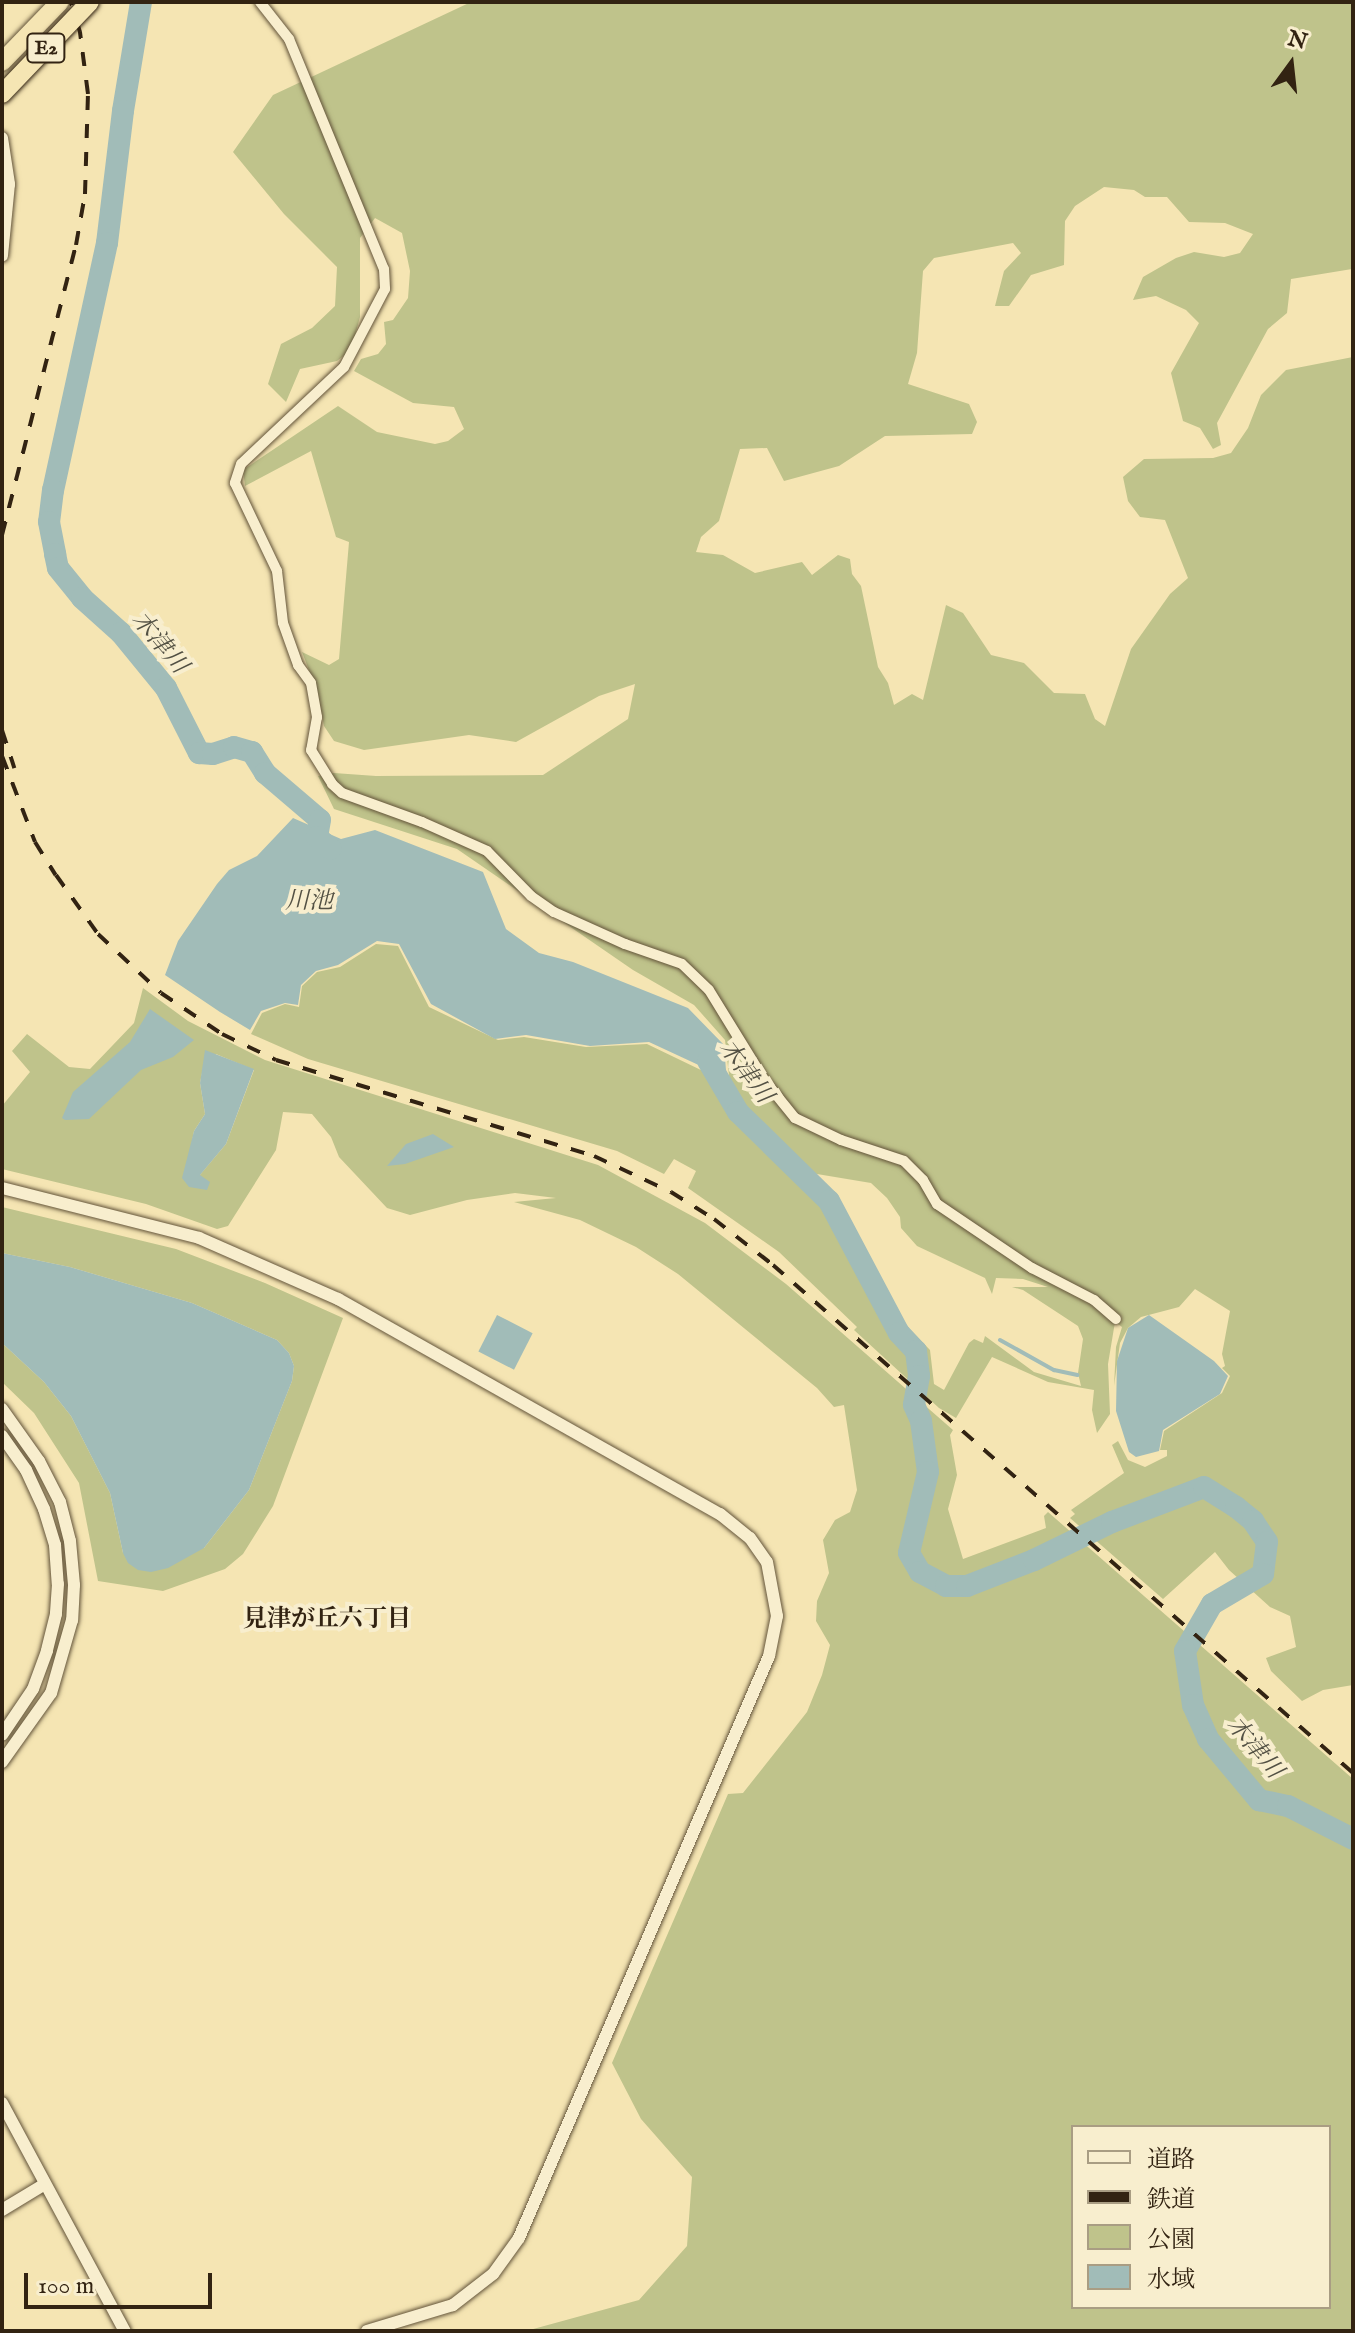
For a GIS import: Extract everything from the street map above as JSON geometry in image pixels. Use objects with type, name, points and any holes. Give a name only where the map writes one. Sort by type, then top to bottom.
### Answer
[{"type":"highway","name":"E2","points":[[2,62],[60,2]]},
{"type":"highway","name":"E2","points":[[2,94],[90,2]]},
{"type":"street","points":[[260,2],[289,39],[384,269],[385,289],[362,338],[344,367],[241,464],[235,483],[277,571],[283,623],[313,694],[317,717],[311,750],[332,784],[342,793],[422,822],[487,851],[531,896],[554,912],[625,944],[682,964],[709,990],[765,1081],[795,1118],[841,1140],[904,1161],[923,1180],[937,1204],[1032,1268],[1094,1300],[1116,1319]]},
{"type":"street","points":[[2,138],[9,184],[2,256]]},
{"type":"street","points":[[2,1188],[199,1238],[338,1299],[720,1514],[750,1538],[767,1562],[777,1616],[769,1656],[519,2238],[493,2274],[453,2305],[367,2331]]},
{"type":"street","points":[[2,1409],[39,1461],[60,1502],[70,1541],[74,1585],[72,1620],[51,1693],[2,1762]]},
{"type":"street","points":[[2,1436],[26,1470],[44,1509],[55,1545],[58,1584],[47,1651],[33,1689],[2,1735]]},
{"type":"street","points":[[2,2103],[125,2331]]},
{"type":"street","points":[[2,2210],[45,2184]]},
{"type":"green space","points":[[471,2],[1353,2],[1353,275],[1352,269],[1291,279],[1287,313],[1268,329],[1217,423],[1221,445],[1213,449],[1200,428],[1183,421],[1171,373],[1199,323],[1186,310],[1156,296],[1133,300],[1143,277],[1176,258],[1194,252],[1224,257],[1240,253],[1253,234],[1225,223],[1189,222],[1167,197],[1145,197],[1134,190],[1104,187],[1075,206],[1065,221],[1064,265],[1031,275],[1009,306],[995,306],[1004,271],[1021,253],[1013,243],[934,258],[923,271],[917,353],[908,384],[969,404],[977,422],[972,434],[885,436],[839,466],[784,481],[767,448],[740,449],[719,521],[701,537],[696,552],[723,555],[755,573],[802,562],[812,575],[838,555],[850,559],[852,574],[861,586],[878,667],[888,683],[894,705],[912,694],[923,700],[946,605],[963,613],[991,655],[1024,663],[1054,693],[1085,694],[1095,719],[1105,726],[1131,649],[1170,594],[1188,578],[1165,520],[1140,517],[1128,501],[1123,477],[1144,459],[1213,458],[1231,453],[1248,428],[1261,395],[1286,370],[1353,357],[1353,1685],[1323,1690],[1302,1701],[1271,1671],[1266,1658],[1296,1647],[1290,1616],[1270,1607],[1229,1570],[1215,1552],[1163,1599],[1070,1518],[1075,1514],[1071,1510],[1124,1473],[1112,1445],[1118,1441],[1128,1460],[1145,1467],[1167,1456],[1167,1450],[1160,1450],[1164,1431],[1222,1393],[1230,1376],[1222,1368],[1225,1366],[1222,1354],[1230,1311],[1195,1289],[1179,1307],[1141,1317],[1128,1328],[1120,1343],[1114,1386],[1116,1347],[1122,1327],[1115,1322],[1108,1364],[1110,1414],[1097,1433],[1092,1410],[1094,1390],[1048,1382],[992,1357],[956,1418],[939,1408],[854,1330],[857,1327],[779,1252],[688,1188],[696,1171],[674,1159],[664,1174],[617,1151],[308,1059],[251,1034],[262,1013],[285,1004],[299,1007],[302,986],[317,972],[340,967],[376,944],[398,946],[429,1007],[498,1040],[524,1037],[586,1047],[647,1044],[703,1071],[716,1094],[730,1084],[725,1040],[694,1005],[633,970],[457,849],[334,809],[318,776],[334,773],[376,776],[543,775],[628,719],[635,684],[599,696],[516,742],[469,735],[364,750],[334,741],[324,726],[317,691],[302,652],[329,665],[339,659],[349,542],[336,537],[311,451],[245,486],[243,470],[338,406],[377,432],[435,444],[448,441],[464,429],[454,407],[413,403],[354,371],[361,359],[378,354],[386,344],[384,322],[393,320],[408,298],[410,271],[402,233],[375,218],[360,238],[360,317],[351,350],[337,361],[300,369],[286,402],[268,384],[281,344],[312,328],[335,306],[337,267],[284,214],[233,152],[273,95]],"holes":[[[811,1173],[871,1183],[887,1198],[900,1217],[901,1228],[917,1246],[985,1278],[992,1294],[996,1278],[1023,1279],[1048,1287],[1012,1287],[1023,1290],[1078,1326],[1083,1339],[1078,1373],[1081,1386],[1034,1372],[985,1336],[983,1343],[974,1339],[969,1343],[944,1390],[934,1384],[930,1350],[900,1319],[880,1311],[852,1251],[820,1200]]]},
{"type":"green space","points":[[143,988],[188,1021],[265,1060],[598,1165],[705,1223],[786,1284],[953,1430],[950,1435],[957,1475],[948,1509],[963,1559],[1046,1528],[1044,1516],[1048,1512],[1353,1779],[1353,2331],[526,2331],[639,2300],[687,2246],[692,2177],[641,2119],[612,2063],[728,1794],[743,1793],[807,1712],[822,1675],[830,1645],[816,1621],[817,1601],[829,1573],[823,1540],[835,1520],[850,1512],[857,1490],[844,1405],[834,1407],[817,1388],[678,1274],[636,1247],[580,1220],[514,1202],[556,1198],[515,1193],[467,1200],[410,1215],[387,1208],[339,1157],[331,1137],[312,1114],[283,1112],[276,1150],[228,1226],[217,1229],[146,1204],[2,1169],[2,1106],[30,1072],[12,1051],[27,1034],[69,1067],[90,1069],[134,1023]],"holes":[[[216,1054],[254,1070],[226,1144],[199,1176],[191,1147],[194,1131],[205,1114],[200,1083],[203,1068]]]},
{"type":"green space","points":[[2,1207],[176,1249],[265,1283],[343,1318],[273,1506],[243,1554],[225,1569],[163,1591],[98,1581],[79,1483],[34,1413],[2,1382],[2,1343],[44,1382],[71,1416],[110,1493],[123,1553],[204,1548],[249,1490],[292,1381],[294,1366],[289,1353],[277,1340],[192,1303],[70,1267],[2,1253]]},
{"type":"water","name":"川池","points":[[293,818],[341,839],[375,830],[483,872],[506,929],[539,953],[573,962],[688,1008],[724,1045],[727,1083],[716,1089],[705,1068],[649,1042],[590,1046],[526,1035],[495,1039],[431,1004],[399,944],[377,941],[338,965],[316,971],[301,985],[298,1005],[285,1003],[261,1011],[250,1030],[220,1012],[165,975],[178,941],[217,884],[229,870],[257,856]]},
{"type":"water","points":[[150,1009],[194,1040],[173,1057],[141,1070],[89,1119],[62,1118],[73,1092],[130,1042]]},
{"type":"water","points":[[205,1050],[254,1069],[226,1144],[200,1175],[210,1182],[207,1190],[189,1187],[182,1178],[194,1131],[205,1114],[200,1083]]},
{"type":"water","points":[[433,1134],[454,1147],[405,1164],[387,1166],[406,1144]]},
{"type":"water","points":[[2,1253],[70,1267],[192,1303],[277,1340],[289,1353],[294,1366],[292,1381],[249,1490],[204,1548],[168,1568],[151,1572],[138,1570],[128,1563],[110,1493],[71,1416],[44,1382],[2,1343]]},
{"type":"water","points":[[497,1315],[533,1333],[514,1370],[478,1352]]},
{"type":"water","points":[[1149,1315],[1214,1361],[1228,1376],[1220,1394],[1163,1430],[1159,1451],[1136,1457],[1129,1452],[1116,1411],[1117,1361],[1128,1328]]},
{"type":"waterway","name":"木津川","points":[[141,2],[123,111],[107,243],[53,490],[49,522],[58,568],[82,598],[121,633],[166,688],[199,753],[213,754],[234,747],[252,752],[265,773],[320,820],[317,837],[331,849]]},
{"type":"waterway","name":"木津川","points":[[708,1061],[738,1112],[829,1201],[899,1333],[916,1351],[919,1376],[914,1405],[921,1421],[928,1472],[909,1553],[920,1572],[946,1586],[967,1586],[1034,1560],[1112,1522],[1204,1487],[1253,1521],[1267,1542],[1263,1574],[1212,1604],[1185,1651],[1193,1705],[1208,1739],[1259,1800],[1288,1806],[1353,1839]]},
{"type":"waterway","points":[[1000,1340],[1054,1370],[1077,1375]]},
{"type":"railway","points":[[2,535],[76,245],[85,194],[88,94],[80,32],[71,2]]},
{"type":"railway","points":[[2,730],[14,768]]},
{"type":"railway","points":[[2,756],[35,842],[56,875],[98,934],[161,993],[222,1034],[276,1060],[594,1156],[671,1192],[714,1219],[773,1265],[1353,1773]]},
{"type":"district","name":"見津が丘六丁目","points":[[327,1620]]}]
